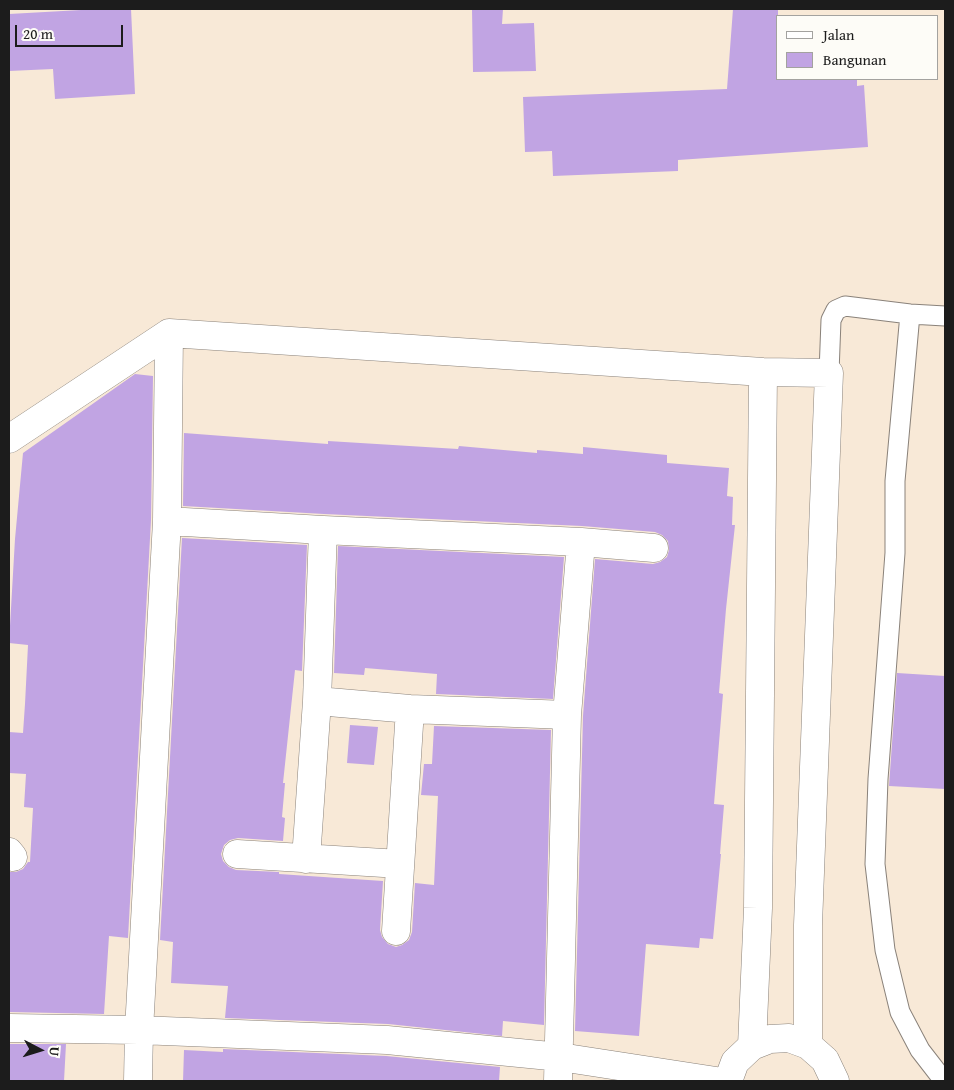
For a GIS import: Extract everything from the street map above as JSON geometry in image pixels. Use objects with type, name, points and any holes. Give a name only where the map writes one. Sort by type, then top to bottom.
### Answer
[{"type":"street","points":[[9,439],[169,334],[763,372],[828,372],[808,925],[808,1045]]},
{"type":"street","points":[[138,1081],[139,1030],[167,521],[169,334]]},
{"type":"street","points":[[752,1046],[758,908],[763,372]]},
{"type":"street","points":[[167,521],[581,542],[654,548]]},
{"type":"street","points":[[306,859],[317,701],[323,530]]},
{"type":"street","points":[[559,1069],[567,715],[581,542]]},
{"type":"street","points":[[317,701],[410,709],[567,715]]},
{"type":"street","points":[[396,931],[410,709]]},
{"type":"street","points":[[237,854],[400,864]]},
{"type":"street","points":[[9,1028],[139,1030],[388,1040],[559,1069],[716,1081]]},
{"type":"street","points":[[728,1081],[735,1062],[752,1046],[770,1039],[789,1038],[808,1045],[825,1060],[835,1081]]},
{"type":"lane","points":[[828,372],[831,320],[836,310],[845,306],[945,316]]},
{"type":"lane","points":[[910,314],[895,481],[895,553],[878,779],[875,864],[885,950],[900,1012],[920,1050],[944,1081]]},
{"type":"building","points":[[131,9],[135,94],[55,99],[53,69],[9,71],[9,14]]},
{"type":"building","points":[[472,9],[503,9],[502,24],[534,23],[536,71],[473,72]]},
{"type":"building","points":[[733,9],[778,9],[778,15],[776,15],[776,80],[857,80],[857,86],[864,85],[868,147],[678,160],[678,171],[553,176],[552,151],[525,152],[523,97],[727,89]]},
{"type":"building","points":[[135,374],[153,376],[151,520],[128,938],[109,936],[104,1014],[9,1012],[9,872],[23,869],[30,862],[33,808],[24,807],[26,774],[9,773],[9,732],[23,733],[28,645],[9,643],[15,539],[23,453]]},
{"type":"building","points":[[184,433],[328,444],[328,441],[458,449],[459,446],[537,453],[537,450],[583,454],[583,447],[667,455],[667,463],[729,468],[727,496],[733,497],[732,525],[735,525],[719,693],[723,694],[714,804],[724,805],[713,939],[700,938],[699,948],[646,944],[639,1036],[575,1031],[583,716],[595,559],[653,564],[667,557],[669,550],[668,541],[662,535],[655,532],[582,526],[183,506]]},
{"type":"building","points":[[182,538],[307,545],[302,671],[295,670],[283,783],[285,783],[282,817],[285,818],[283,841],[238,838],[230,840],[224,845],[221,854],[223,861],[229,867],[236,870],[279,872],[279,874],[383,881],[380,930],[382,937],[388,944],[396,947],[402,945],[409,940],[412,932],[415,883],[434,885],[438,796],[421,795],[424,764],[432,764],[434,726],[551,730],[544,1025],[503,1021],[502,1036],[388,1024],[225,1018],[228,986],[171,983],[173,942],[160,940]]},
{"type":"building","points":[[338,546],[564,557],[553,699],[436,694],[437,674],[365,668],[364,675],[334,673]]},
{"type":"building","points":[[897,673],[945,676],[945,789],[889,786]]},
{"type":"building","points":[[350,725],[378,727],[374,765],[347,763]]},
{"type":"building","points":[[9,1044],[66,1044],[64,1081],[9,1081]]},
{"type":"building","points":[[223,1049],[386,1056],[500,1067],[499,1081],[183,1081],[184,1050],[223,1052]]}]
